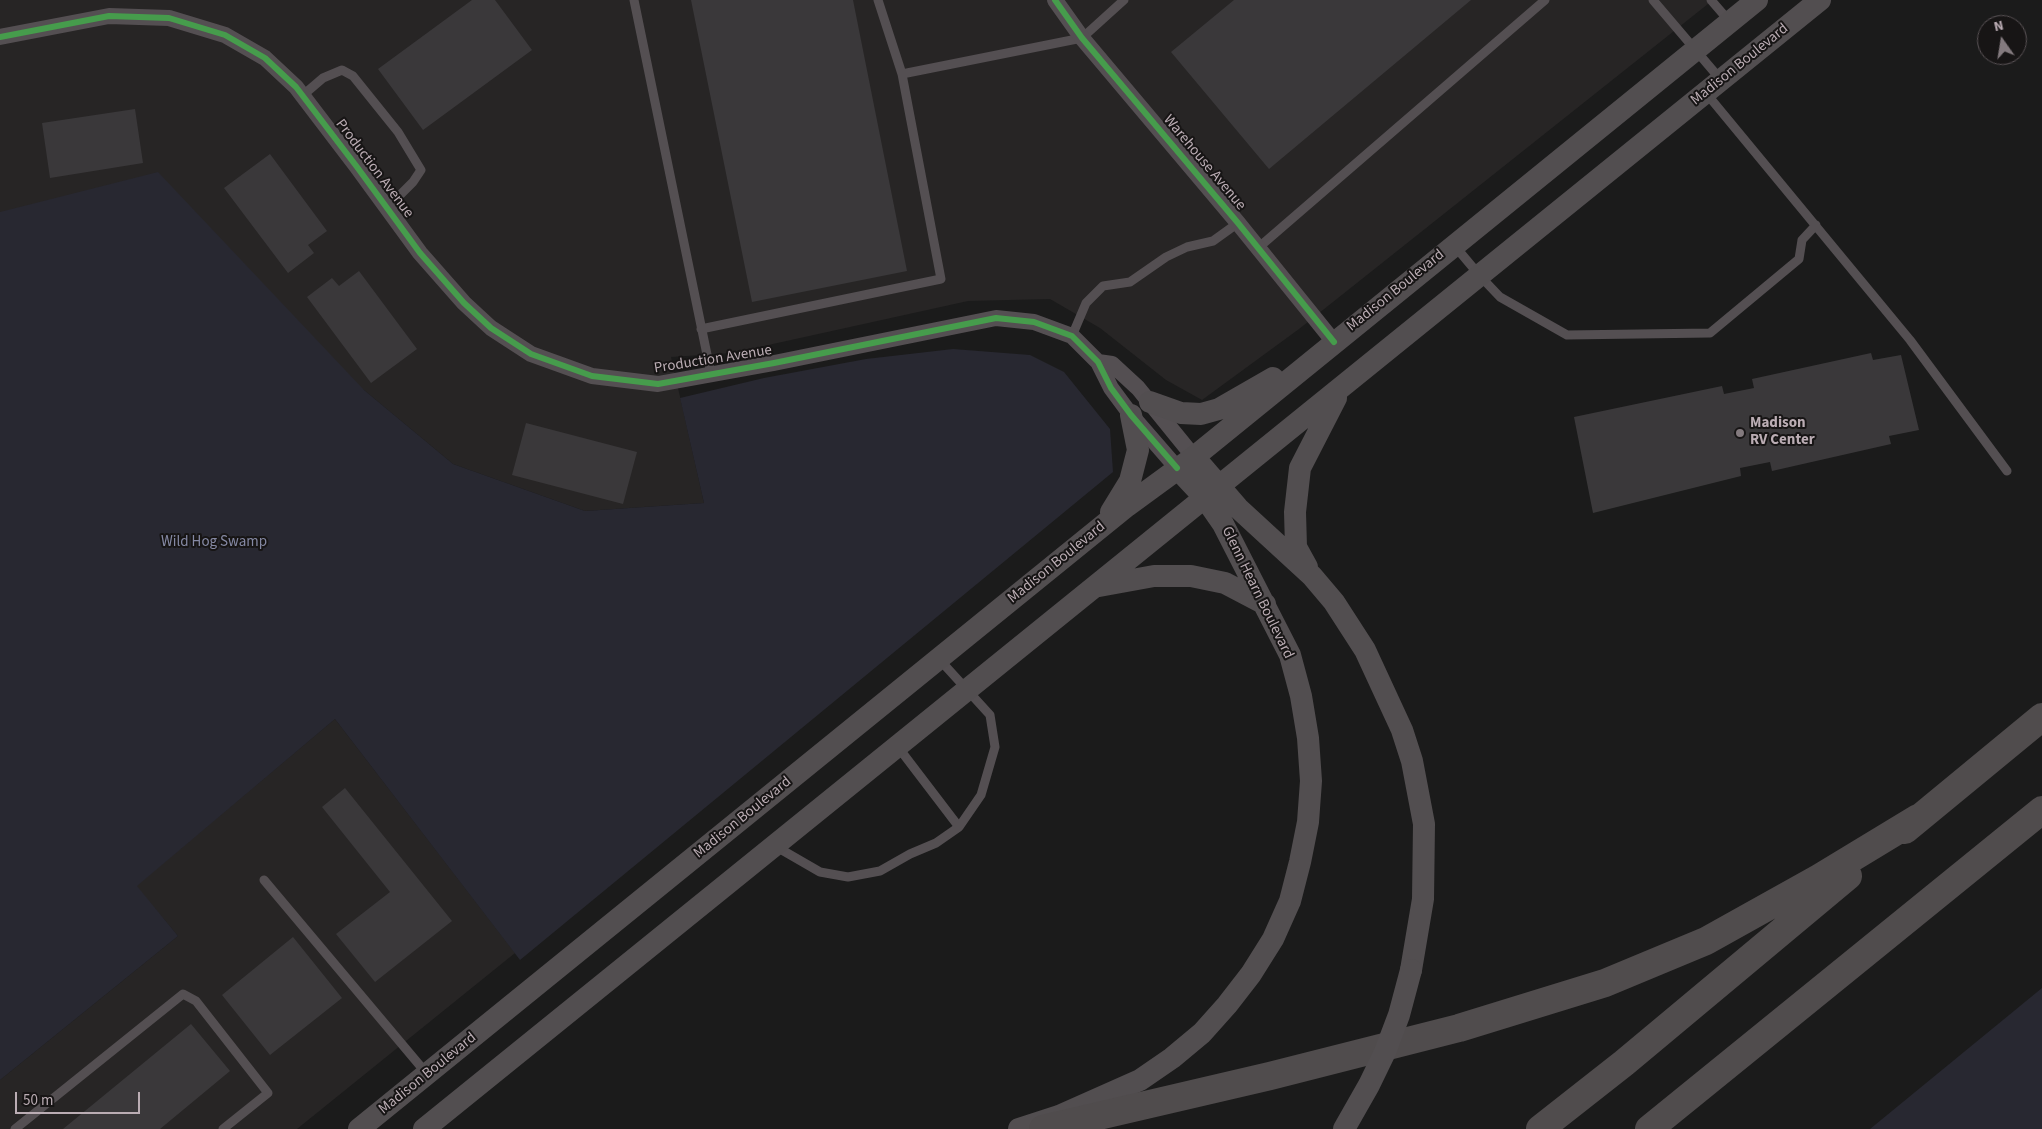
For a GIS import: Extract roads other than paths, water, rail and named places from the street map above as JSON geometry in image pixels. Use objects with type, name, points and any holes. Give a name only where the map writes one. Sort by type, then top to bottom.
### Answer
[{"type":"highway","points":[[1540,1129],[1624,1063],[2042,717]]},
{"type":"highway","points":[[1649,1129],[2042,810]]},
{"type":"highway","points":[[1042,1129],[1270,1076],[1459,1028],[1606,983],[1706,941],[1819,878],[1918,818]]},
{"type":"main road","name":"Madison Boulevard","points":[[359,1129],[1757,0]]},
{"type":"main road","name":"Madison Boulevard","points":[[424,1129],[1820,0]]},
{"type":"main road","points":[[1150,402],[1181,413],[1201,414],[1219,409],[1334,342]]},
{"type":"main road","points":[[1312,576],[1296,547],[1295,512],[1300,468],[1341,388]]},
{"type":"main road","points":[[1101,528],[1130,481],[1138,450],[1131,415]]},
{"type":"main road","name":"Glenn Hearn Boulevard","points":[[1186,462],[1212,492],[1238,508],[1312,576],[1334,602],[1365,650],[1402,730],[1412,761],[1424,824],[1425,854],[1423,899],[1411,970],[1399,1015],[1385,1052],[1344,1129]]},
{"type":"main road","name":"Glenn Hearn Boulevard","points":[[1019,1129],[1099,1100],[1140,1080],[1172,1058],[1202,1033],[1251,974],[1273,939],[1290,901],[1308,822],[1311,782],[1308,738],[1301,696],[1290,655],[1223,524],[1212,492]]},
{"type":"main road","points":[[1096,587],[1154,576],[1191,576],[1225,583],[1265,604]]},
{"type":"street","name":"Warehouse Avenue","points":[[1055,0],[1082,38],[1238,223],[1334,342]]},
{"type":"street","name":"Production Avenue","points":[[0,37],[109,16],[169,18],[224,35],[264,58],[302,96],[420,253],[464,303],[491,328],[531,354],[592,376],[658,384],[996,318],[1034,322],[1072,336],[1098,362],[1111,388],[1131,415],[1186,462]]},
{"type":"street","name":"Production Avenue","points":[[1098,362],[1112,364],[1138,388],[1150,402],[1186,462]]},
{"type":"lane","points":[[634,0],[711,374]]},
{"type":"lane","points":[[701,330],[941,279],[902,74],[878,0]]},
{"type":"lane","points":[[902,74],[1082,38],[1124,0]]},
{"type":"lane","points":[[1258,248],[1544,0]]},
{"type":"lane","points":[[1653,0],[1696,49],[1714,86],[1816,226],[1910,340],[2008,471]]},
{"type":"lane","points":[[1710,0],[1730,22]]},
{"type":"lane","points":[[302,96],[323,78],[342,70],[353,76],[398,132],[421,170],[413,182],[387,208]]},
{"type":"lane","points":[[1072,336],[1086,303],[1103,286],[1130,282],[1166,257],[1187,247],[1213,241],[1238,223]]},
{"type":"lane","points":[[1454,244],[1500,297],[1567,335],[1710,333],[1799,259],[1802,240],[1816,226]]},
{"type":"lane","points":[[775,846],[820,872],[848,878],[880,871],[910,854],[936,843],[959,827],[980,795],[995,747],[990,715],[939,659]]},
{"type":"lane","points":[[898,746],[959,827]]},
{"type":"lane","points":[[264,880],[427,1075]]},
{"type":"lane","points":[[15,1129],[183,994],[196,1001],[268,1092],[223,1129]]},
{"type":"place","name":"Madison RV Center","points":[[1740,433]]},
{"type":"park label","name":"Wild Hog Swamp","points":[[214,543]]}]
